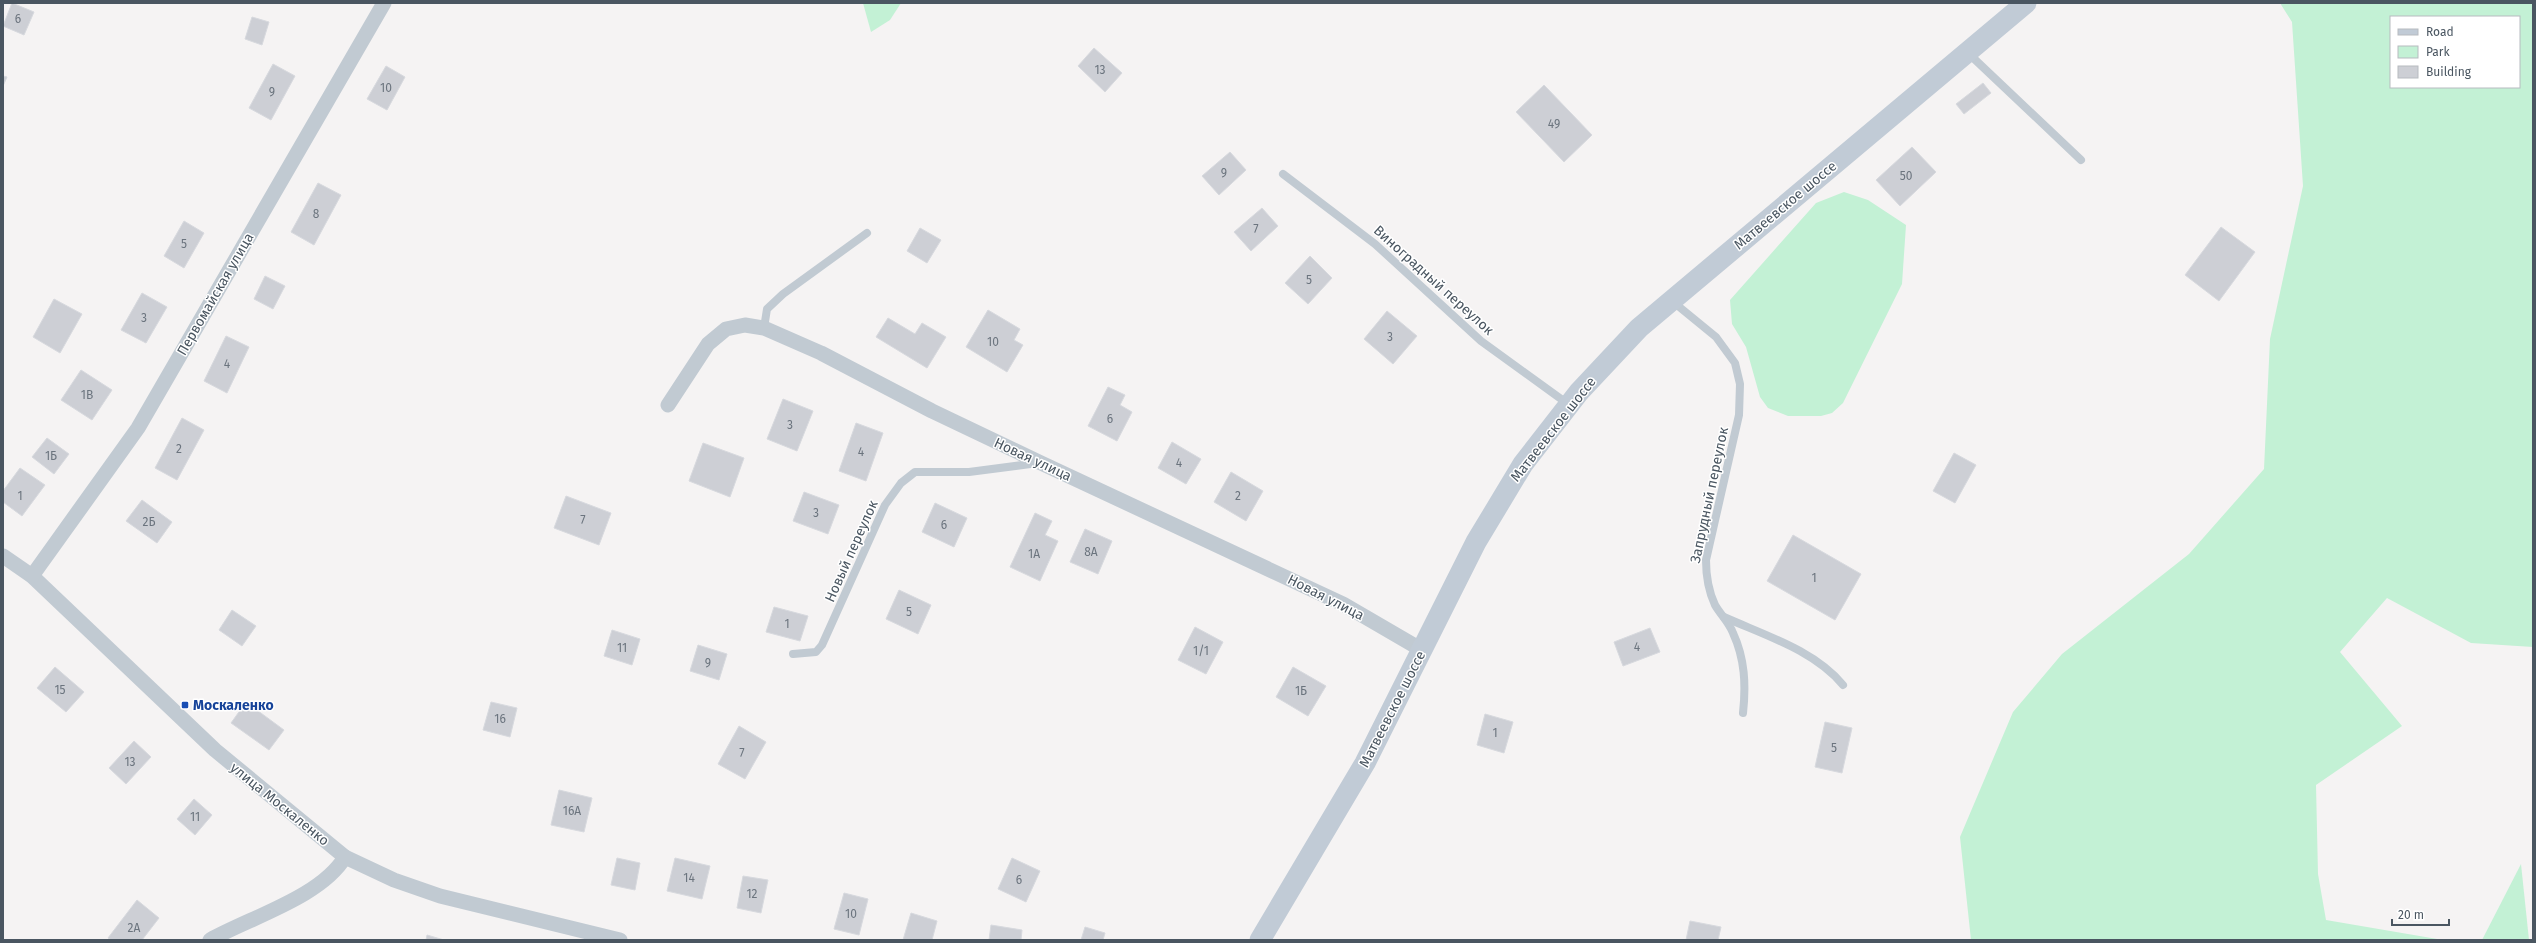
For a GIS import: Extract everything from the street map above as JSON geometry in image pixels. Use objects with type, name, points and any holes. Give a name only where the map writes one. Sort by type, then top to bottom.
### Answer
[{"type":"main road","name":"Матвеевское шоссе","points":[[1260,940],[1365,763],[1476,542],[1519,470],[1569,404],[1639,328],[2026,3]]},
{"type":"street","name":"Первомайская улица","points":[[32,576],[138,428],[384,3]]},
{"type":"street","name":"Новая улица","points":[[668,405],[708,344],[726,330],[745,325],[764,328],[821,353],[932,411],[1041,463],[1344,604],[1422,650]]},
{"type":"street","name":"улица Москаленко","points":[[3,556],[32,576],[215,750],[345,857],[394,880],[440,896],[620,940]]},
{"type":"street","points":[[210,940],[236,925],[308,893],[339,867],[345,857]]},
{"type":"lane","points":[[1967,52],[2081,160]]},
{"type":"lane","name":"Виноградный переулок","points":[[1283,174],[1375,244],[1481,341],[1569,404]]},
{"type":"lane","points":[[764,328],[768,309],[783,294],[867,233]]},
{"type":"lane","name":"Запрудный переулок","points":[[1672,301],[1716,337],[1735,363],[1740,384],[1739,415],[1706,560],[1706,580],[1715,604],[1733,631],[1741,651],[1745,678],[1743,713]]},
{"type":"lane","name":"Новый переулок","points":[[793,654],[816,652],[822,645],[885,505],[901,483],[915,472],[969,472],[1041,463]]},
{"type":"lane","points":[[1723,616],[1813,658],[1833,673],[1843,685]]},
{"type":"green space","points":[[863,3],[901,3],[890,20],[871,32]]},
{"type":"green space","points":[[2280,3],[2533,3],[2533,647],[2471,643],[2387,598],[2340,652],[2402,726],[2316,785],[2318,874],[2326,920],[2443,940],[1971,940],[1960,837],[2013,712],[2062,654],[2189,554],[2264,469],[2270,339],[2303,186],[2292,22]]},
{"type":"green space","points":[[1844,192],[1868,200],[1906,225],[1902,284],[1843,403],[1832,413],[1821,416],[1788,416],[1768,408],[1760,397],[1746,347],[1732,324],[1730,300],[1816,203]]},
{"type":"green space","points":[[2521,864],[2529,940],[2482,940]]},
{"type":"building","points":[[12,3],[34,12],[24,35],[3,26]]},
{"type":"building","points":[[252,17],[269,22],[262,45],[245,39]]},
{"type":"building","points":[[1094,48],[1122,73],[1105,92],[1078,66]]},
{"type":"building","points":[[273,64],[295,76],[271,120],[249,108]]},
{"type":"building","points":[[386,66],[405,77],[387,110],[367,99]]},
{"type":"building","points":[[3,76],[7,77],[3,86]]},
{"type":"building","points":[[1983,83],[1991,93],[1964,114],[1956,104]]},
{"type":"building","points":[[1544,85],[1592,135],[1564,162],[1516,112]]},
{"type":"building","points":[[1912,147],[1936,172],[1900,206],[1876,180]]},
{"type":"building","points":[[1230,152],[1246,170],[1219,195],[1202,176]]},
{"type":"building","points":[[318,183],[341,195],[314,245],[291,232]]},
{"type":"building","points":[[1262,208],[1278,226],[1251,251],[1234,232]]},
{"type":"building","points":[[184,221],[204,233],[184,268],[164,256]]},
{"type":"building","points":[[2221,227],[2255,252],[2219,301],[2185,275]]},
{"type":"building","points":[[920,228],[941,240],[927,263],[907,251]]},
{"type":"building","points":[[1310,256],[1332,278],[1308,304],[1285,283]]},
{"type":"building","points":[[265,276],[285,286],[273,309],[254,299]]},
{"type":"building","points":[[142,293],[167,307],[146,343],[121,330]]},
{"type":"building","points":[[54,299],[82,314],[60,353],[33,337]]},
{"type":"building","points":[[988,310],[1020,329],[1014,340],[1023,345],[1007,372],[966,347]]},
{"type":"building","points":[[1387,311],[1417,336],[1393,364],[1364,339]]},
{"type":"building","points":[[888,318],[915,334],[922,323],[946,337],[927,368],[876,337]]},
{"type":"building","points":[[226,336],[249,347],[227,393],[204,381]]},
{"type":"building","points":[[81,370],[112,390],[92,420],[61,400]]},
{"type":"building","points":[[1108,387],[1125,395],[1120,405],[1132,412],[1117,441],[1088,426]]},
{"type":"building","points":[[783,399],[813,411],[797,451],[767,439]]},
{"type":"building","points":[[182,418],[204,430],[177,480],[155,468]]},
{"type":"building","points":[[856,423],[883,433],[866,481],[839,471]]},
{"type":"building","points":[[47,438],[69,454],[54,474],[32,457]]},
{"type":"building","points":[[1172,442],[1201,459],[1186,484],[1158,468]]},
{"type":"building","points":[[703,443],[744,458],[730,497],[689,481]]},
{"type":"building","points":[[1954,453],[1976,465],[1955,503],[1933,491]]},
{"type":"building","points":[[20,468],[45,485],[22,516],[3,502],[3,491]]},
{"type":"building","points":[[1231,472],[1263,491],[1246,521],[1214,502]]},
{"type":"building","points":[[804,492],[839,505],[828,534],[793,521]]},
{"type":"building","points":[[566,496],[611,513],[599,545],[554,528]]},
{"type":"building","points":[[142,500],[172,522],[157,543],[126,521]]},
{"type":"building","points":[[935,503],[967,518],[954,547],[922,532]]},
{"type":"building","points":[[1035,513],[1052,521],[1045,535],[1058,541],[1040,581],[1010,567]]},
{"type":"building","points":[[1085,529],[1112,541],[1098,574],[1070,562]]},
{"type":"building","points":[[1793,535],[1861,574],[1835,620],[1767,581]]},
{"type":"building","points":[[899,590],[931,605],[918,634],[886,619]]},
{"type":"building","points":[[774,607],[808,616],[800,641],[766,632]]},
{"type":"building","points":[[232,610],[256,626],[242,646],[219,630]]},
{"type":"building","points":[[1195,627],[1223,642],[1206,674],[1178,660]]},
{"type":"building","points":[[1650,628],[1660,652],[1623,666],[1614,642]]},
{"type":"building","points":[[612,630],[640,639],[632,665],[604,656]]},
{"type":"building","points":[[698,645],[727,654],[719,680],[690,671]]},
{"type":"building","points":[[55,667],[84,692],[66,712],[37,688]]},
{"type":"building","points":[[1293,667],[1326,686],[1308,716],[1276,697]]},
{"type":"building","points":[[246,702],[284,730],[269,750],[231,723]]},
{"type":"building","points":[[491,702],[517,708],[510,737],[483,730]]},
{"type":"building","points":[[1485,714],[1513,722],[1504,753],[1477,745]]},
{"type":"building","points":[[1825,722],[1852,728],[1842,773],[1815,767]]},
{"type":"building","points":[[739,726],[766,742],[745,779],[718,764]]},
{"type":"building","points":[[134,741],[151,757],[126,784],[109,768]]},
{"type":"building","points":[[559,790],[592,798],[584,832],[551,825]]},
{"type":"building","points":[[194,799],[212,815],[195,835],[177,819]]},
{"type":"building","points":[[617,858],[640,863],[635,890],[611,885]]},
{"type":"building","points":[[675,858],[710,866],[702,899],[667,891]]},
{"type":"building","points":[[1012,858],[1040,871],[1026,902],[998,889]]},
{"type":"building","points":[[743,876],[768,880],[761,913],[737,908]]},
{"type":"building","points":[[844,893],[868,899],[859,935],[834,929]]},
{"type":"building","points":[[137,900],[159,918],[142,940],[111,940],[108,938]]},
{"type":"building","points":[[911,913],[937,921],[932,940],[903,940]]},
{"type":"building","points":[[1690,921],[1721,927],[1718,940],[1686,940]]},
{"type":"building","points":[[991,925],[1022,930],[1021,940],[989,940]]},
{"type":"building","points":[[1085,927],[1105,933],[1103,940],[1081,940]]},
{"type":"building","points":[[427,935],[444,940],[426,940]]},
{"type":"place","name":"Москаленко","points":[[185,705]]}]
